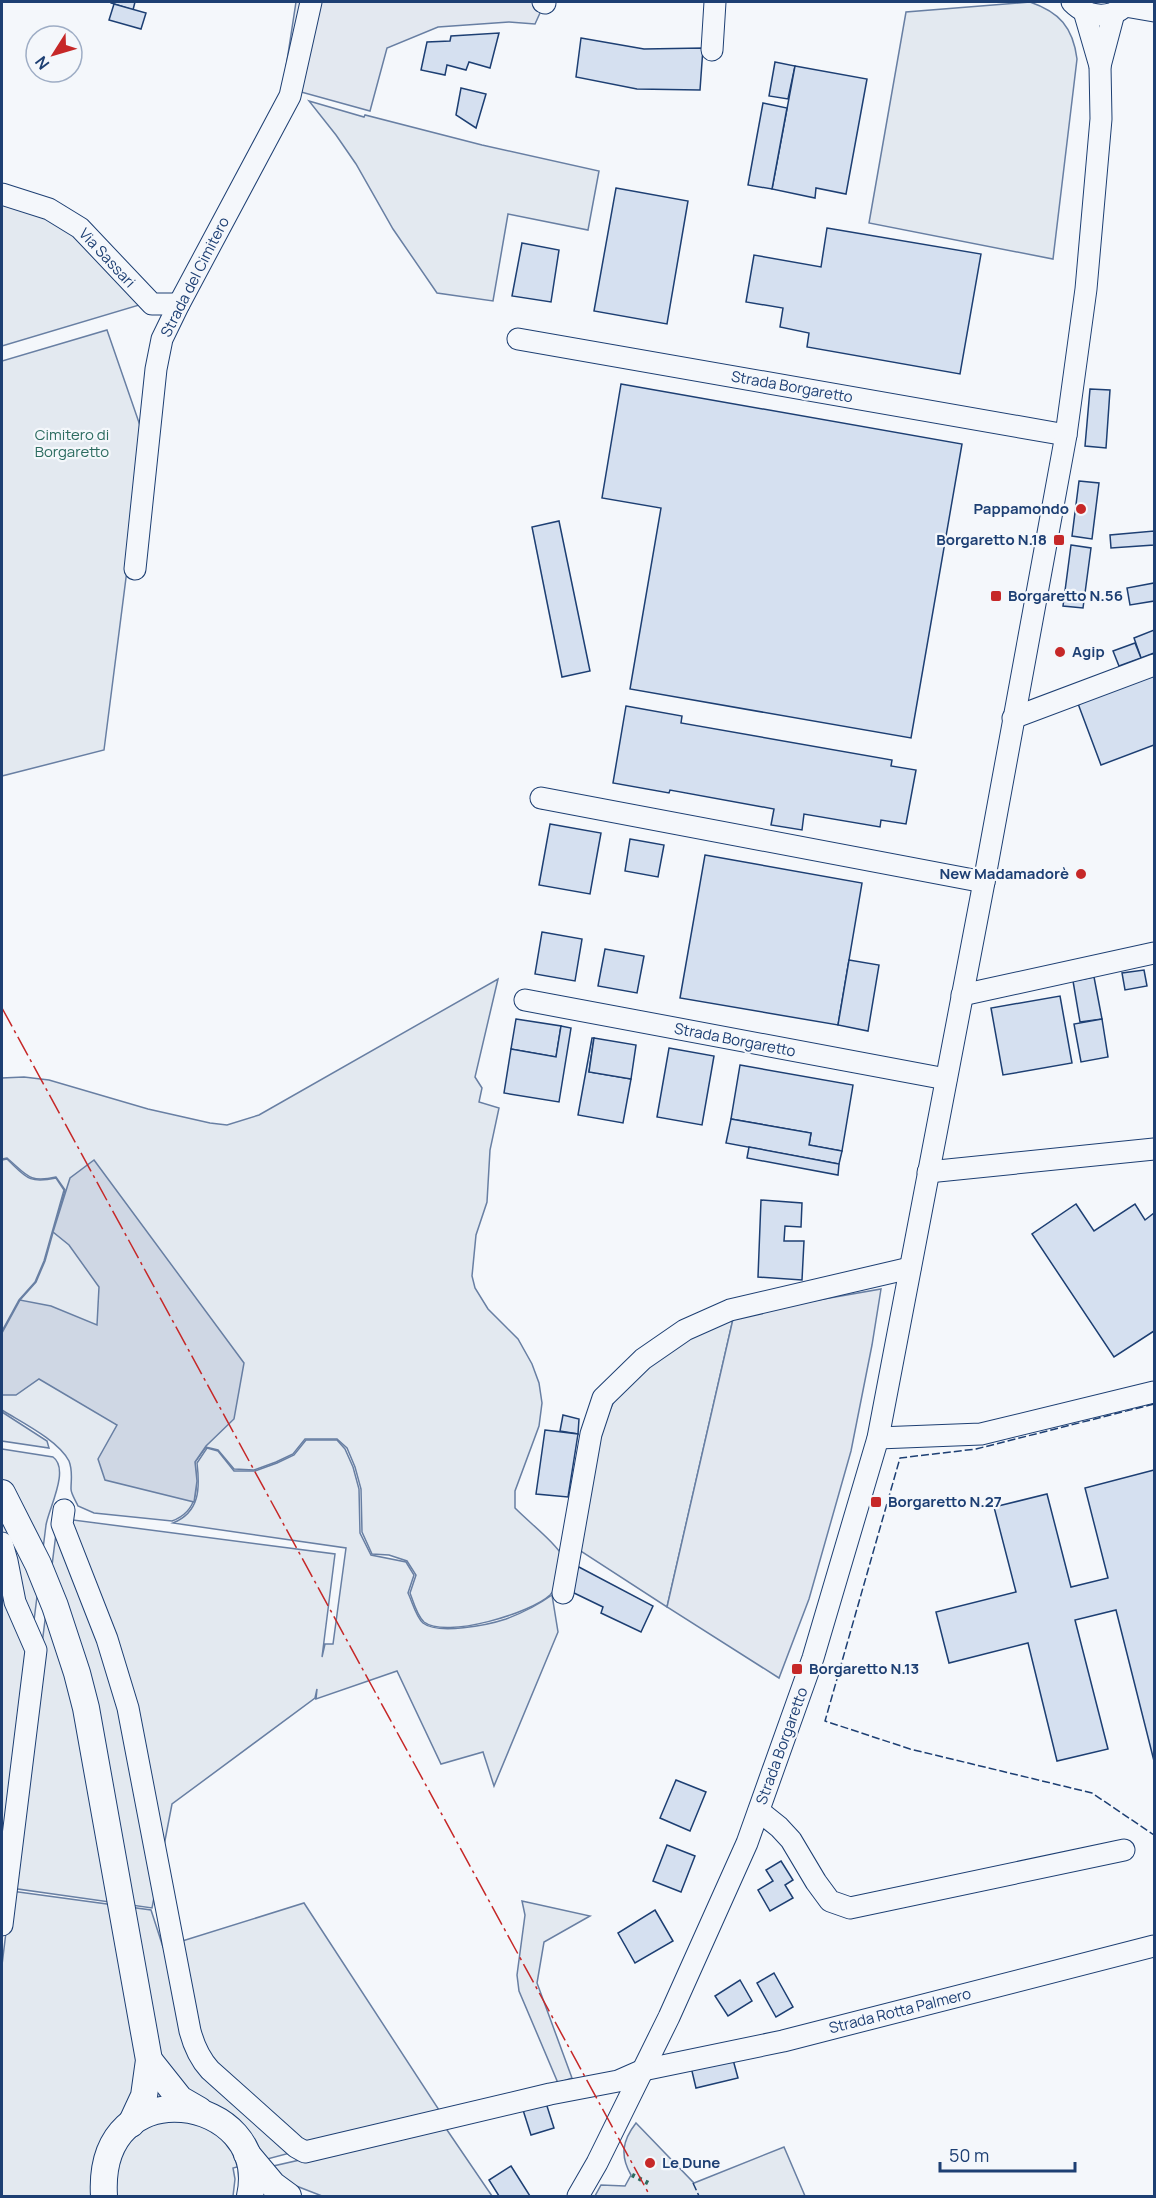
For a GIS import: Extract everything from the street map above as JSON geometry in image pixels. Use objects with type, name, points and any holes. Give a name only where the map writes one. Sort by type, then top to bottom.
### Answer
[{"type":"main road","points":[[2,1493],[38,1564],[58,1615],[77,1673],[88,1719],[150,2060],[144,2096],[131,2124]]},
{"type":"main road","points":[[150,2060],[180,2099],[220,2121],[234,2134],[273,2185],[288,2196]]},
{"type":"main road","points":[[104,2196],[103,2177],[107,2157],[117,2139],[131,2124],[144,2115],[166,2109],[203,2112]]},
{"type":"main road","points":[[244,2150],[252,2178],[250,2196]]},
{"type":"street","name":"Strada del Cimitero","points":[[135,568],[156,369],[162,339],[290,96],[311,2]]},
{"type":"street","points":[[712,50],[715,2]]},
{"type":"street","points":[[1078,6],[1098,16],[1123,7],[1155,11]]},
{"type":"street","name":"Strada Borgaretto","points":[[578,2196],[644,2070],[747,1843],[813,1658],[878,1438],[984,882],[1065,435],[1087,278],[1101,119],[1100,66],[1078,6]]},
{"type":"street","name":"Strada Borgaretto","points":[[1100,66],[1123,7]]},
{"type":"street","name":"Via Sassari","points":[[2,194],[49,209],[80,228],[152,304],[179,304]]},
{"type":"street","name":"Strada Borgaretto","points":[[518,339],[1065,435]]},
{"type":"street","points":[[1013,718],[1155,665]]},
{"type":"street","points":[[542,798],[984,882]]},
{"type":"street","points":[[962,995],[1155,953]]},
{"type":"street","name":"Strada Borgaretto","points":[[525,1000],[946,1079]]},
{"type":"street","points":[[928,1172],[1155,1149]]},
{"type":"street","points":[[563,1593],[591,1434],[603,1398],[643,1359],[685,1330],[730,1310],[910,1268]]},
{"type":"street","points":[[1125,1398],[1155,1378]]},
{"type":"street","points":[[878,1438],[981,1434],[1155,1392]]},
{"type":"street","name":"Strada Rotta Palmero","points":[[64,1510],[62,1524],[106,1638],[128,1708],[190,2031],[195,2047],[201,2060],[210,2070],[296,2147],[305,2152],[550,2094],[618,2081],[644,2070],[783,2041],[1155,1946]]},
{"type":"street","points":[[2,1543],[8,1561],[15,1602],[36,1650],[2,1925]]},
{"type":"street","points":[[759,1811],[780,1827],[830,1901],[850,1908],[1124,1850]]},
{"type":"green space","points":[[1030,2],[1049,11],[1063,22],[1072,38],[1077,59],[1053,259],[869,223],[906,12]]},
{"type":"green space","points":[[309,101],[364,117],[365,115],[482,145],[599,171],[588,230],[508,214],[493,301],[437,293],[393,229],[356,164]]},
{"type":"green space","points":[[2,200],[47,216],[72,232],[146,303],[2,346]]},
{"type":"green space","name":"Cimitero di Borgaretto","points":[[107,330],[144,437],[104,750],[2,776],[2,361]]},
{"type":"green space","points":[[498,979],[475,1077],[482,1088],[479,1102],[499,1108],[490,1150],[487,1202],[476,1235],[472,1276],[475,1288],[488,1309],[518,1339],[532,1364],[539,1383],[542,1403],[539,1426],[515,1491],[515,1508],[550,1540],[567,1562],[553,1592],[540,1602],[525,1609],[488,1622],[450,1627],[435,1626],[424,1622],[417,1612],[410,1593],[416,1575],[407,1561],[389,1555],[372,1554],[362,1532],[361,1489],[355,1467],[347,1448],[337,1439],[305,1439],[293,1454],[254,1470],[234,1469],[218,1450],[206,1447],[195,1462],[196,1489],[192,1505],[181,1517],[172,1521],[94,1513],[78,1506],[71,1491],[70,1465],[64,1453],[38,1432],[2,1410],[2,1333],[20,1300],[36,1282],[45,1261],[65,1190],[56,1177],[33,1178],[7,1158],[2,1159],[2,1078],[24,1077],[49,1080],[148,1109],[227,1125],[259,1115]]},
{"type":"green space","points":[[7,1159],[33,1179],[56,1178],[64,1190],[44,1261],[35,1282],[19,1300],[2,1331],[2,1160]]},
{"type":"green space","points":[[733,1319],[667,1607],[579,1550],[600,1431],[617,1395],[647,1361],[688,1336]]},
{"type":"green space","points":[[2,1412],[47,1441],[49,1448],[2,1441]]},
{"type":"green space","points":[[306,1440],[337,1440],[345,1449],[359,1489],[360,1533],[371,1555],[406,1562],[414,1575],[408,1593],[423,1623],[430,1627],[451,1629],[488,1624],[518,1614],[552,1595],[558,1632],[494,1786],[483,1752],[441,1764],[397,1671],[316,1699],[317,1689],[315,1698],[172,1804],[152,1908],[11,1888],[58,1518],[335,1554],[322,1657],[325,1644],[333,1644],[346,1548],[173,1523],[182,1518],[193,1506],[198,1490],[197,1463],[207,1448],[218,1451],[234,1471],[255,1471],[294,1455]]},
{"type":"green space","points":[[2,1449],[53,1457],[60,1470],[46,1525],[2,1875]]},
{"type":"green space","points":[[11,1891],[151,1910],[163,1947],[304,1903],[441,2113],[233,2168],[235,2179],[233,2196],[2,2196],[2,1965]]},
{"type":"green space","points":[[522,1901],[590,1916],[544,1942],[537,1983],[572,2078],[558,2083],[519,1991],[517,1975],[525,1915]]},
{"type":"green space","name":"Le Dune","points":[[636,2123],[694,2183],[784,2147],[805,2196],[595,2196],[601,2185],[625,2186],[631,2175],[625,2161],[625,2142]]},
{"type":"green space","points":[[445,2127],[492,2196],[322,2196],[286,2182],[269,2167]]},
{"type":"shaded area","points":[[296,2],[545,2],[535,24],[509,22],[438,27],[387,48],[370,111],[283,87]]},
{"type":"shaded area","points":[[94,1160],[244,1363],[234,1419],[206,1446],[195,1462],[197,1481],[194,1502],[105,1480],[98,1459],[117,1425],[39,1379],[16,1395],[2,1395],[2,1333],[20,1300],[51,1306],[97,1325],[99,1287],[69,1245],[53,1232],[70,1178]]},
{"type":"shaded area","points":[[881,1289],[851,1451],[809,1599],[779,1678],[667,1607],[733,1319],[801,1303]]},
{"type":"building","points":[[111,2],[135,2],[133,10]]},
{"type":"building","points":[[114,4],[146,13],[141,29],[109,20]]},
{"type":"building","points":[[499,33],[490,68],[469,62],[466,70],[447,65],[445,75],[421,70],[427,42],[450,41],[451,36]]},
{"type":"building","points":[[581,38],[644,49],[703,48],[700,90],[637,89],[576,77]]},
{"type":"building","points":[[775,62],[795,66],[788,99],[769,96]]},
{"type":"building","points":[[795,66],[867,79],[846,194],[816,188],[815,198],[772,189]]},
{"type":"building","points":[[461,88],[486,94],[476,128],[456,115]]},
{"type":"building","points":[[763,103],[787,108],[772,189],[748,185]]},
{"type":"building","points":[[616,188],[688,201],[667,324],[594,311]]},
{"type":"building","points":[[827,228],[981,254],[960,374],[807,347],[809,333],[780,327],[783,308],[746,302],[754,255],[821,267]]},
{"type":"building","points":[[522,243],[559,250],[551,302],[512,296]]},
{"type":"building","points":[[621,384],[962,444],[911,738],[630,689],[661,508],[602,498]]},
{"type":"building","points":[[1090,389],[1110,390],[1106,448],[1085,446]]},
{"type":"building","points":[[1079,481],[1099,483],[1092,539],[1072,536]]},
{"type":"building","points":[[559,521],[590,671],[562,677],[532,527]]},
{"type":"building","points":[[1154,531],[1154,545],[1111,548],[1110,535]]},
{"type":"building","points":[[1071,545],[1091,548],[1083,608],[1063,606]]},
{"type":"building","points":[[1154,583],[1154,601],[1130,605],[1127,588]]},
{"type":"building","points":[[1154,630],[1154,653],[1141,658],[1134,638]]},
{"type":"building","points":[[1135,643],[1141,658],[1119,666],[1113,651]]},
{"type":"building","points":[[1154,675],[1154,745],[1101,765],[1077,701]]},
{"type":"building","points":[[626,706],[682,716],[681,723],[892,760],[891,766],[916,770],[906,824],[881,820],[880,827],[804,814],[802,830],[771,825],[774,809],[670,790],[669,793],[613,783]]},
{"type":"building","points":[[550,824],[601,833],[590,894],[539,885]]},
{"type":"building","points":[[630,839],[664,845],[658,877],[625,871]]},
{"type":"building","points":[[705,855],[862,883],[838,1025],[680,998]]},
{"type":"building","points":[[542,932],[582,939],[575,981],[535,974]]},
{"type":"building","points":[[605,949],[644,956],[637,993],[598,986]]},
{"type":"building","points":[[849,960],[879,965],[868,1031],[838,1025]]},
{"type":"building","points":[[1144,970],[1147,986],[1125,990],[1122,973]]},
{"type":"building","points":[[1094,977],[1102,1019],[1080,1022],[1073,981]]},
{"type":"building","points":[[1060,996],[1072,1063],[1003,1075],[991,1008]]},
{"type":"building","points":[[516,1019],[561,1026],[556,1057],[511,1049]]},
{"type":"building","points":[[1102,1019],[1108,1057],[1081,1062],[1074,1024]]},
{"type":"building","points":[[561,1026],[571,1028],[559,1102],[504,1093],[511,1049],[556,1057]]},
{"type":"building","points":[[592,1038],[594,1038],[589,1072],[631,1079],[623,1123],[578,1115]]},
{"type":"building","points":[[594,1038],[636,1045],[631,1079],[589,1072]]},
{"type":"building","points":[[669,1048],[714,1056],[702,1125],[657,1117]]},
{"type":"building","points":[[740,1065],[853,1085],[842,1151],[809,1145],[811,1133],[731,1119]]},
{"type":"building","points":[[731,1119],[811,1133],[809,1145],[842,1151],[839,1164],[726,1143]]},
{"type":"building","points":[[749,1147],[839,1164],[838,1175],[747,1158]]},
{"type":"building","points":[[761,1200],[802,1203],[801,1227],[785,1226],[784,1241],[804,1241],[802,1280],[758,1277]]},
{"type":"building","points":[[1076,1204],[1094,1231],[1135,1204],[1145,1220],[1154,1213],[1154,1331],[1114,1357],[1032,1234]]},
{"type":"building","points":[[563,1415],[579,1419],[578,1434],[560,1431]]},
{"type":"building","points":[[545,1430],[578,1434],[568,1497],[536,1494]]},
{"type":"building","points":[[1154,1470],[1154,1761],[1116,1610],[1075,1620],[1108,1749],[1057,1761],[1028,1643],[949,1663],[936,1612],[1016,1592],[994,1507],[1047,1494],[1071,1587],[1108,1578],[1085,1488]]},
{"type":"building","points":[[577,1566],[653,1606],[641,1632],[601,1613],[603,1607],[572,1592]]},
{"type":"building","points":[[676,1780],[706,1792],[690,1831],[660,1818]]},
{"type":"building","points":[[667,1845],[695,1856],[681,1892],[653,1881]]},
{"type":"building","points":[[781,1861],[793,1880],[785,1885],[793,1898],[770,1911],[758,1890],[773,1881],[766,1870]]},
{"type":"building","points":[[655,1910],[673,1941],[635,1963],[618,1933]]},
{"type":"building","points":[[774,1973],[793,2007],[776,2017],[757,1983]]},
{"type":"building","points":[[740,1980],[752,2001],[728,2016],[715,1996]]},
{"type":"building","points":[[732,2056],[738,2078],[696,2088],[691,2067]]},
{"type":"building","points":[[546,2103],[554,2128],[531,2135],[523,2110]]},
{"type":"building","points":[[511,2166],[530,2196],[499,2196],[489,2180]]},
{"type":"hedge","points":[[632,2175],[650,2184]]},
{"type":"fence","points":[[1154,1404],[976,1449],[900,1458],[825,1721],[910,1749],[1092,1793],[1154,1835]]},
{"type":"fence","points":[[693,2183],[699,2196]]},
{"type":"power","points":[[2,1008],[650,2196]]},
{"type":"place","name":"Pappamondo","points":[[1081,509]]},
{"type":"place","name":"Borgaretto N.18","points":[[1059,540]]},
{"type":"place","name":"Borgaretto N.56","points":[[996,596]]},
{"type":"place","name":"Agip","points":[[1060,652]]},
{"type":"place","name":"New Madamadorè","points":[[1081,874]]},
{"type":"place","name":"Borgaretto N.27","points":[[876,1502]]},
{"type":"place","name":"Borgaretto N.13","points":[[797,1669]]},
{"type":"place","name":"Le Dune","points":[[650,2163]]}]
